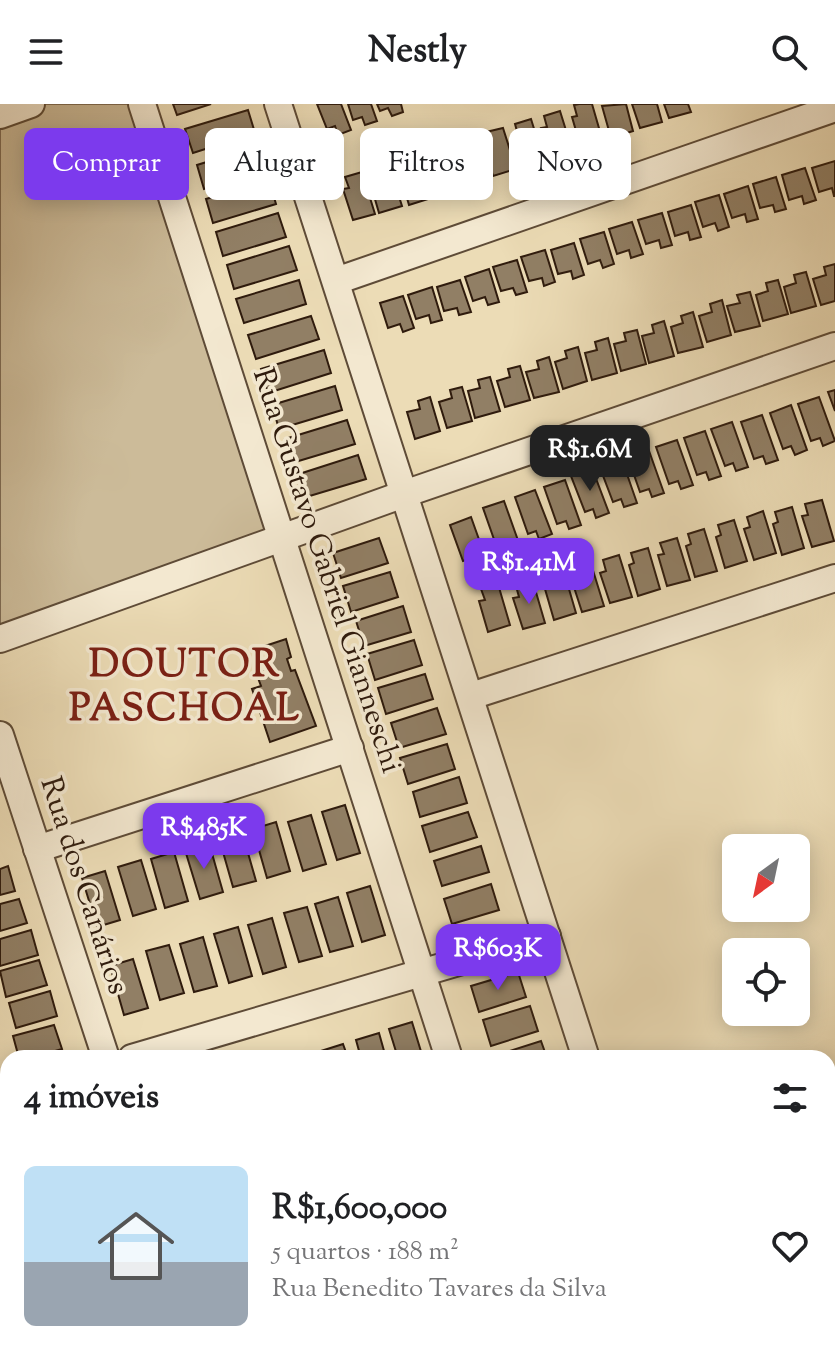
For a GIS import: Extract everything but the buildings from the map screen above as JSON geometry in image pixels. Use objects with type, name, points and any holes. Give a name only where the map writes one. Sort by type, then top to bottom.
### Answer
[{"type":"street","points":[[0,115],[31,104]]},
{"type":"street","name":"Rua Gustavo Gabriel Gianneschi","points":[[142,104],[446,1050]]},
{"type":"street","points":[[278,104],[583,1050]]},
{"type":"street","points":[[336,281],[835,108]]},
{"type":"street","points":[[0,639],[404,494],[835,346]]},
{"type":"street","points":[[471,696],[835,578]]},
{"type":"street","name":"Rua dos Canários","points":[[0,735],[103,1050]]},
{"type":"street","points":[[37,849],[350,748]]},
{"type":"street","points":[[159,1050],[547,936]]},
{"type":"shaded area","points":[[31,104],[142,104],[150,128],[24,128],[24,200],[173,200],[281,538],[0,639],[0,115]]},
{"type":"district","name":"DOUTOR PASCHOAL","points":[[185,689]]}]
